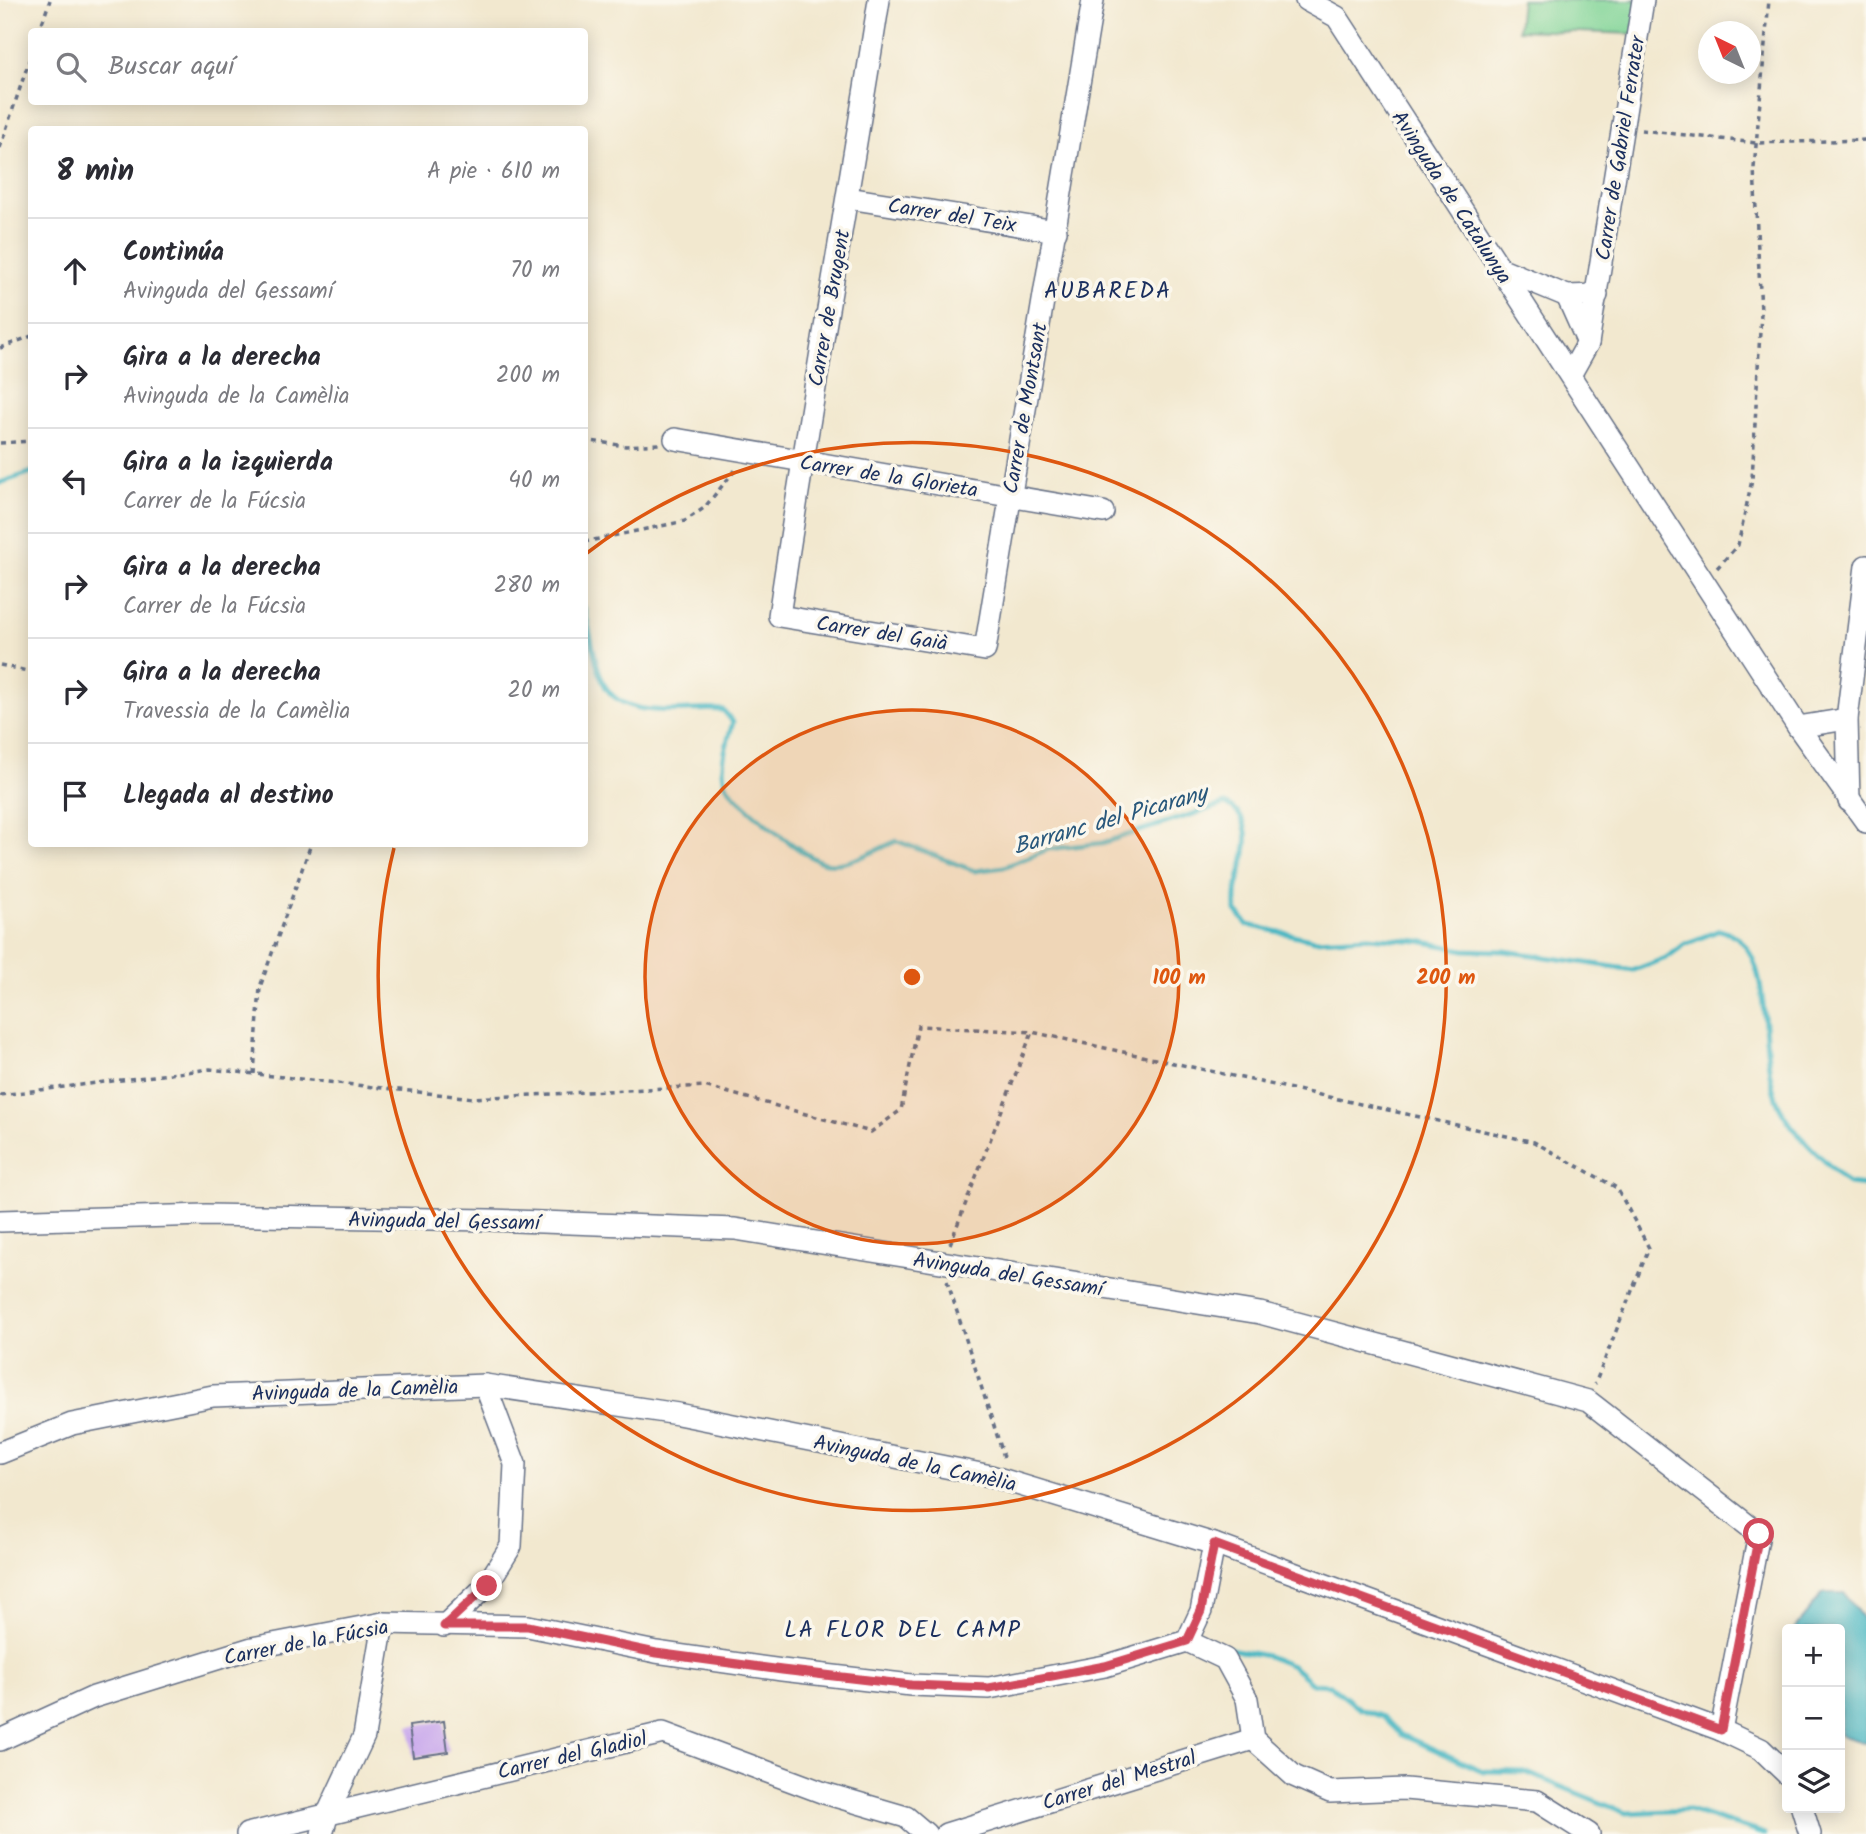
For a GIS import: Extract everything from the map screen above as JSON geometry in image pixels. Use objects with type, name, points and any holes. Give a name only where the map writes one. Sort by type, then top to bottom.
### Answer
[{"type":"street","name":"Carrer de Brugent","points":[[779,616],[879,0]]},
{"type":"street","name":"Carrer de Montsant","points":[[985,650],[1093,0]]},
{"type":"street","points":[[1306,0],[1336,9]]},
{"type":"street","name":"Carrer de Gabriel Ferrater","points":[[1570,375],[1588,343],[1643,0]]},
{"type":"street","name":"Avinguda de Catalunya","points":[[1336,9],[1497,267],[1798,727],[1849,802],[1866,822]]},
{"type":"street","name":"Carrer del Teix","points":[[848,198],[1056,231]]},
{"type":"street","points":[[1497,267],[1567,296],[1597,295]]},
{"type":"street","points":[[1567,296],[1588,343]]},
{"type":"street","name":"Carrer de la Glorieta","points":[[681,441],[1011,494],[1103,512]]},
{"type":"street","points":[[1849,802],[1847,719],[1866,566]]},
{"type":"street","name":"Carrer del Gaià","points":[[779,616],[985,650]]},
{"type":"street","points":[[1798,727],[1847,719]]},
{"type":"street","name":"Avinguda del Gessamí","points":[[0,1221],[206,1215],[489,1220],[735,1229],[1260,1312],[1588,1401],[1759,1534],[1721,1730]]},
{"type":"street","points":[[444,1626],[487,1586],[511,1546],[514,1464],[485,1385]]},
{"type":"street","name":"Avinguda de la Camèlia","points":[[0,1453],[72,1424],[213,1396],[485,1385],[678,1414],[991,1476],[1214,1544],[1721,1730],[1761,1749],[1782,1769]]},
{"type":"street","points":[[1214,1544],[1201,1611],[1187,1641],[1225,1660],[1247,1699],[1253,1739],[1294,1776],[1330,1792],[1405,1788],[1536,1801],[1589,1834]]},
{"type":"street","points":[[321,1834],[364,1736],[383,1623]]},
{"type":"street","name":"Carrer de la Fúcsia","points":[[0,1740],[94,1697],[251,1648],[383,1623],[528,1626],[656,1653],[757,1667],[911,1685],[989,1688],[1105,1666],[1187,1641]]},
{"type":"street","name":"Carrer del Gladiol","points":[[247,1834],[663,1733],[824,1793],[906,1817],[926,1834]]},
{"type":"street","name":"Carrer del Mestral","points":[[946,1834],[1253,1739]]},
{"type":"street","points":[[1804,1813],[1810,1834]]},
{"type":"path","points":[[40,28],[50,0]]},
{"type":"path","points":[[1704,582],[1738,545],[1752,480],[1761,312],[1754,167],[1769,0]]},
{"type":"path","points":[[0,148],[28,64]]},
{"type":"path","points":[[1624,127],[1756,143],[1866,140]]},
{"type":"path","points":[[0,348],[28,338]]},
{"type":"path","points":[[0,443],[28,441]]},
{"type":"path","points":[[588,441],[626,446],[681,441]]},
{"type":"path","points":[[588,541],[685,521],[704,508],[750,453]]},
{"type":"path","points":[[0,665],[28,671]]},
{"type":"path","points":[[254,1074],[260,987],[310,847]]},
{"type":"path","points":[[0,1095],[210,1069],[473,1098],[704,1086],[871,1132],[901,1110],[918,1026],[1031,1032],[1534,1142],[1617,1188],[1649,1248],[1588,1401]]},
{"type":"green space","points":[[1521,0],[1641,0],[1638,34],[1518,30]]},
{"type":"water","points":[[1823,1593],[1844,1593],[1866,1623],[1866,1743],[1845,1737],[1845,1624],[1798,1624]]},
{"type":"building","points":[[444,1721],[448,1752],[413,1757],[409,1726]]},
{"type":"waterway","name":"Barranc del Picarany","points":[[0,483],[28,473]]},
{"type":"waterway","name":"Barranc del Picarany","points":[[588,625],[601,677],[609,692],[621,702],[654,710],[723,710],[733,722],[723,761],[726,784],[743,804],[773,830],[804,852],[826,863],[853,860],[897,841],[975,871],[1004,867],[1049,849],[1102,843],[1225,804],[1242,819],[1245,828],[1246,850],[1236,890],[1236,911],[1248,925],[1315,940],[1368,937],[1419,941],[1464,950],[1505,951],[1634,970],[1666,958],[1685,944],[1720,930],[1730,934],[1739,939],[1751,954],[1758,974],[1770,1072],[1783,1113],[1805,1142],[1848,1184],[1866,1186]]},
{"type":"waterway","points":[[1230,1649],[1267,1656],[1292,1666],[1313,1684],[1330,1685],[1360,1709],[1383,1717],[1402,1735],[1483,1771],[1525,1772],[1626,1813],[1689,1810],[1764,1834]]},
{"type":"district","name":"AUBAREDA","points":[[1108,290]]},
{"type":"district","name":"LA FLOR DEL CAMP","points":[[903,1629]]},
{"type":"route","points":[[487,1586],[444,1626],[528,1626],[656,1653],[782,1670],[911,1685],[989,1688],[1105,1666],[1187,1641],[1201,1611],[1214,1544],[1721,1730],[1759,1534]]}]
